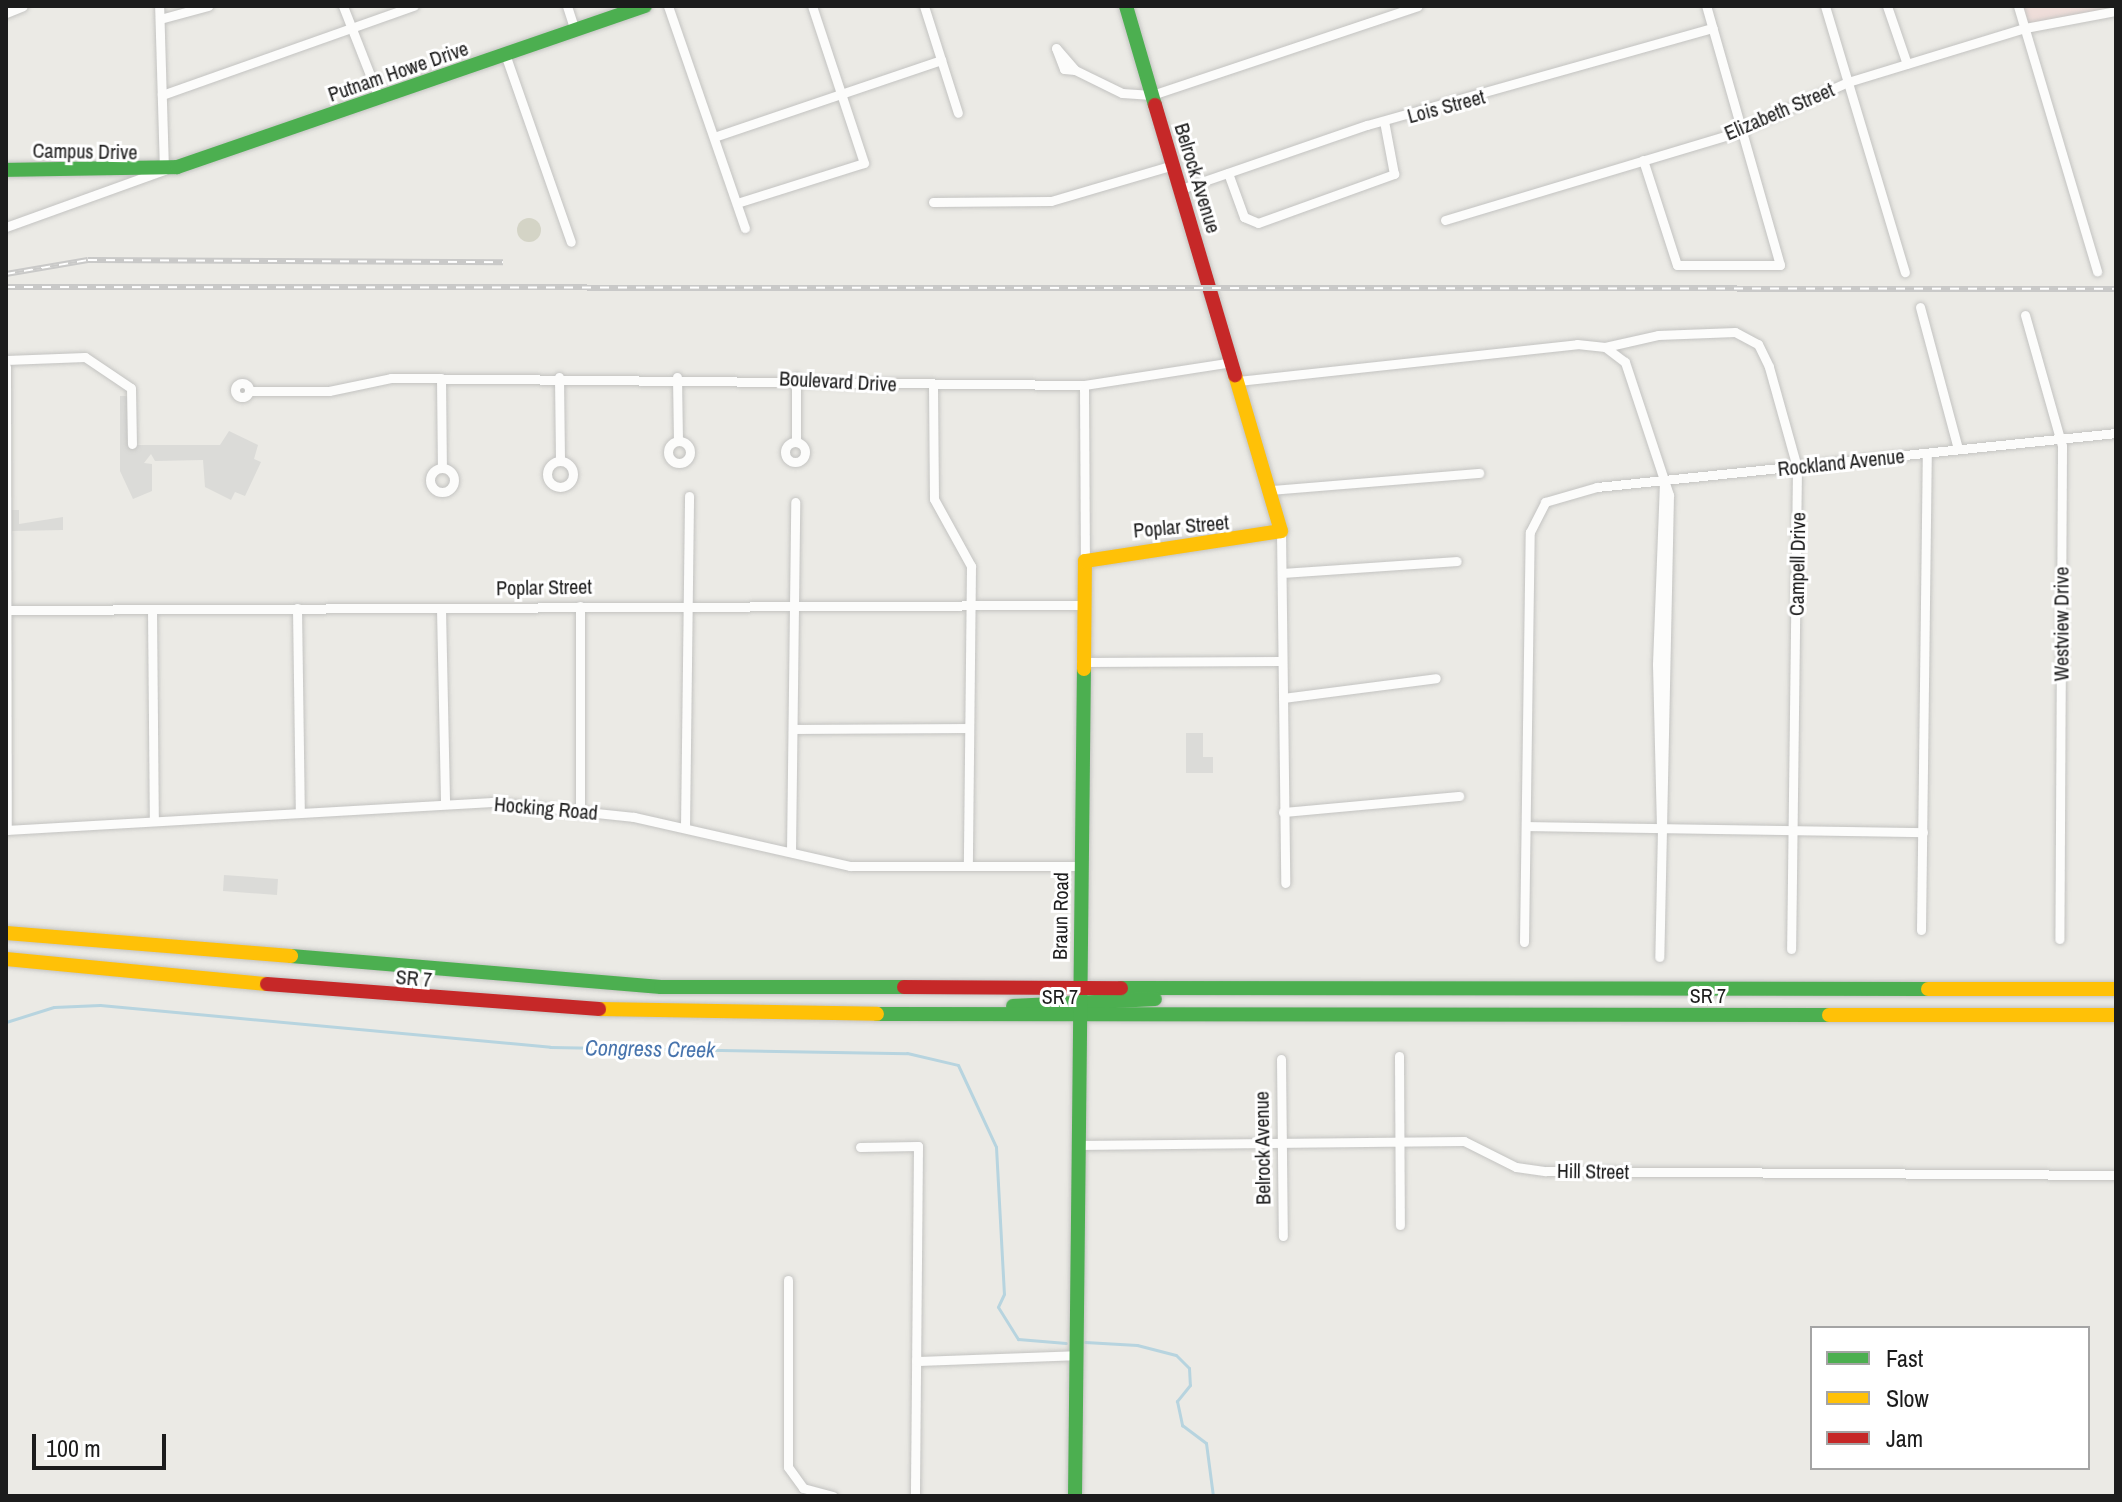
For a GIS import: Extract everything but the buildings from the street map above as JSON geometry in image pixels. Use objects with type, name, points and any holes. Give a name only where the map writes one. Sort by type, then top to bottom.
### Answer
[{"type":"main road","name":"Putnam Howe Drive","points":[[164,170],[645,6]]},
{"type":"main road","name":"Belrock Avenue","points":[[1126,6],[1238,381]]},
{"type":"main road","name":"Campus Drive","points":[[6,170],[164,170]]},
{"type":"main road","points":[[1238,381],[1281,531]]},
{"type":"main road","name":"Poplar Street","points":[[1085,561],[1281,531]]},
{"type":"main road","name":"Braun Road","points":[[1075,1496],[1081,605],[1085,561]]},
{"type":"main road","name":"SR 7","points":[[6,933],[595,984],[1078,1003],[2116,1015]]},
{"type":"main road","name":"SR 7","points":[[6,959],[518,1006],[921,1016],[1237,989],[2116,989]]},
{"type":"street","points":[[6,13],[23,6]]},
{"type":"street","points":[[6,227],[164,170],[159,6]]},
{"type":"street","points":[[160,19],[208,6]]},
{"type":"street","points":[[343,6],[379,98]]},
{"type":"street","points":[[162,95],[414,6]]},
{"type":"street","points":[[567,6],[575,30]]},
{"type":"street","points":[[668,6],[745,228]]},
{"type":"street","points":[[737,203],[864,161],[812,6]]},
{"type":"street","points":[[924,6],[958,113]]},
{"type":"street","points":[[1075,70],[1122,93],[1152,95],[1418,6]]},
{"type":"street","points":[[1643,160],[1677,265],[1780,265],[1706,6]]},
{"type":"street","points":[[1825,6],[1905,272]]},
{"type":"street","points":[[1887,6],[1907,64]]},
{"type":"street","points":[[2018,6],[2097,271]]},
{"type":"street","name":"Elizabeth Street","points":[[1445,220],[1743,128],[1848,82],[2025,28],[2116,11]]},
{"type":"street","name":"Lois Street","points":[[1181,189],[1384,121],[1713,28]]},
{"type":"street","points":[[505,54],[571,242]]},
{"type":"street","points":[[714,137],[941,60]]},
{"type":"street","points":[[1228,173],[1244,217],[1258,223],[1394,174],[1384,121]]},
{"type":"street","points":[[933,202],[1051,201],[1173,165]]},
{"type":"street","points":[[1920,307],[1958,449]]},
{"type":"street","name":"Westview Drive","points":[[2025,315],[2060,438],[2059,939]]},
{"type":"street","name":"Campell Drive","points":[[1605,347],[1682,333],[1752,338],[1765,355],[1797,467],[1791,949]]},
{"type":"street","points":[[1238,381],[1577,344],[1605,347],[1632,374],[1664,482],[1657,664],[1661,828],[1659,957]]},
{"type":"street","points":[[6,360],[85,357],[131,388],[132,444]]},
{"type":"street","name":"Boulevard Drive","points":[[249,391],[441,378],[559,377],[796,377],[933,385],[1084,385],[1232,362]]},
{"type":"street","points":[[6,367],[6,830]]},
{"type":"street","points":[[559,377],[560,461]]},
{"type":"street","points":[[677,377],[678,441]]},
{"type":"street","points":[[796,377],[796,442]]},
{"type":"street","points":[[441,378],[442,468]]},
{"type":"street","points":[[933,385],[934,499],[971,562],[968,866]]},
{"type":"street","name":"Braun Road","points":[[1084,385],[1085,561]]},
{"type":"street","name":"Rockland Avenue","points":[[1527,826],[1530,532],[1537,510],[1565,492],[2116,433]]},
{"type":"street","points":[[1921,930],[1927,453]]},
{"type":"street","points":[[1271,490],[1479,473]]},
{"type":"street","points":[[685,828],[689,496]]},
{"type":"street","points":[[791,852],[795,502]]},
{"type":"street","points":[[1281,531],[1285,883]]},
{"type":"street","points":[[1283,573],[1457,561]]},
{"type":"street","name":"Poplar Street","points":[[8,610],[1081,605]]},
{"type":"street","points":[[580,606],[580,810]]},
{"type":"street","points":[[297,608],[300,811]]},
{"type":"street","points":[[152,609],[154,820]]},
{"type":"street","points":[[441,609],[445,803]]},
{"type":"street","points":[[1081,662],[1282,661]]},
{"type":"street","points":[[1283,698],[1436,678]]},
{"type":"street","points":[[793,729],[969,728]]},
{"type":"street","points":[[1283,812],[1459,796]]},
{"type":"street","name":"Hocking Road","points":[[6,830],[445,803],[580,810],[685,828],[850,866],[1081,866]]},
{"type":"street","points":[[1524,942],[1527,826],[1923,832]]},
{"type":"street","points":[[1399,1056],[1400,1225]]},
{"type":"street","name":"Belrock Avenue","points":[[1281,1059],[1283,1236]]},
{"type":"street","name":"Hill Street","points":[[1077,1145],[1281,1141],[1479,1144],[1516,1167],[1546,1171],[2116,1175]]},
{"type":"street","points":[[860,1147],[918,1146],[915,1496]]},
{"type":"street","points":[[788,1280],[788,1467],[803,1488],[833,1496]]},
{"type":"street","points":[[916,1361],[1077,1355]]},
{"type":"shaded area","points":[[2018,6],[2116,6],[2116,11],[2025,28]]},
{"type":"shaded area","points":[[529,218],[537,222],[541,230],[537,238],[529,242],[521,238],[517,230],[521,222]]},
{"type":"shaded area","points":[[120,396],[127,396],[128,445],[220,445],[229,431],[258,445],[254,459],[261,462],[245,496],[235,492],[231,500],[205,487],[203,460],[155,461],[151,454],[144,463],[152,464],[152,491],[133,499],[120,471]]},
{"type":"shaded area","points":[[11,510],[19,510],[19,524],[63,517],[63,530],[12,531]]},
{"type":"shaded area","points":[[1186,733],[1203,733],[1203,757],[1213,757],[1213,773],[1186,773]]},
{"type":"shaded area","points":[[224,875],[278,879],[277,895],[223,891]]},
{"type":"waterway","name":"Congress Creek","points":[[6,1022],[54,1007],[100,1005],[550,1047],[907,1053],[958,1065],[996,1147],[1004,1294],[998,1307],[1018,1339],[1066,1343]]},
{"type":"waterway","name":"Congress Creek","points":[[1085,1342],[1137,1345],[1176,1355],[1189,1368],[1190,1385],[1177,1401],[1182,1425],[1206,1443],[1213,1496]]},
{"type":"waterway","name":"Congress Creek","points":[[1243,1496],[1253,1496]]},
{"type":"railway","points":[[6,274],[88,260],[503,262]]},
{"type":"railway","points":[[6,287],[2116,289]]},
{"type":"traffic: fast","points":[[6,170],[177,167],[645,6]]},
{"type":"traffic: fast","points":[[1126,6],[1155,105]]},
{"type":"traffic: fast","points":[[1075,1496],[1084,669]]},
{"type":"traffic: fast","points":[[291,956],[661,987],[904,987]]},
{"type":"traffic: fast","points":[[1121,988],[1928,989]]},
{"type":"traffic: fast","points":[[1013,1006],[1155,999]]},
{"type":"traffic: fast","points":[[877,1014],[1829,1015]]},
{"type":"traffic: slow","points":[[1084,669],[1085,561],[1281,531],[1235,375]]},
{"type":"traffic: slow","points":[[6,933],[291,956]]},
{"type":"traffic: slow","points":[[6,959],[267,984]]},
{"type":"traffic: slow","points":[[1928,989],[2116,989]]},
{"type":"traffic: slow","points":[[599,1009],[877,1014]]},
{"type":"traffic: slow","points":[[1829,1015],[2116,1015]]},
{"type":"traffic: jam","points":[[1155,105],[1235,375]]},
{"type":"traffic: jam","points":[[267,984],[599,1009]]},
{"type":"traffic: jam","points":[[904,987],[1121,988]]}]
